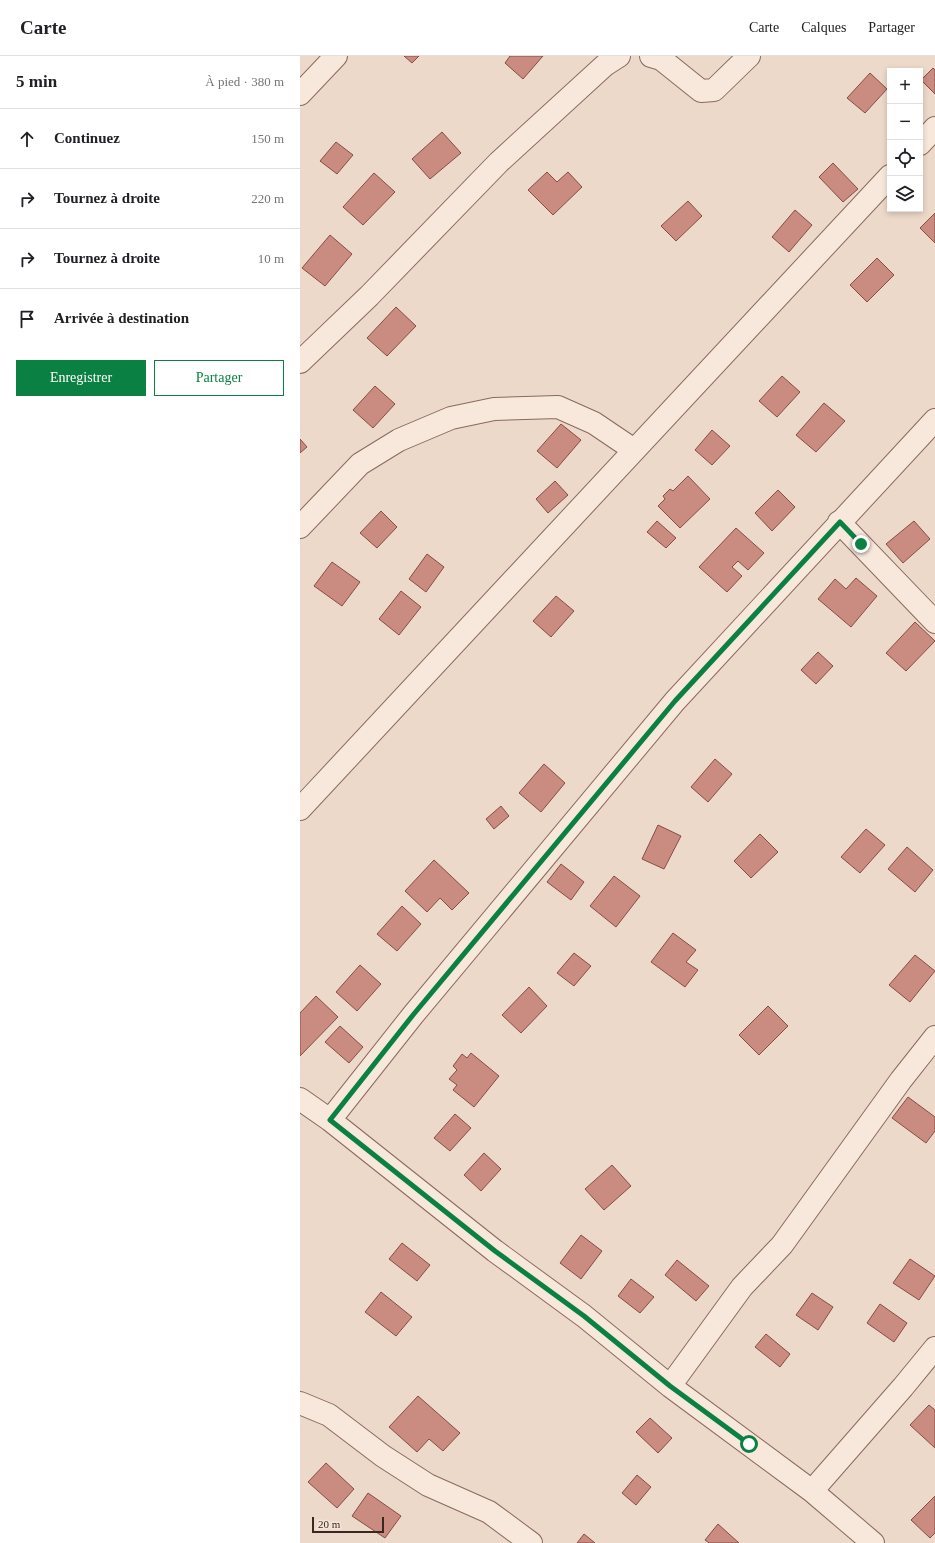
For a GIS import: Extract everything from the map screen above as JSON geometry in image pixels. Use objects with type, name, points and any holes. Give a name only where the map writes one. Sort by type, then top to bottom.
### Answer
[{"type":"street","points":[[300,94],[336,56]]},
{"type":"street","points":[[300,362],[369,296],[499,162],[605,65],[619,56]]},
{"type":"street","points":[[651,56],[661,60],[701,91],[714,90],[749,56]]},
{"type":"street","points":[[923,141],[935,128]]},
{"type":"street","points":[[300,809],[887,179]]},
{"type":"street","points":[[300,527],[360,464],[399,440],[451,418],[494,409],[558,407],[594,422],[634,450]]},
{"type":"street","points":[[330,1120],[413,1015],[675,701],[935,420]]},
{"type":"street","points":[[840,522],[935,622]]},
{"type":"street","points":[[670,1386],[742,1287],[782,1245],[901,1080],[935,1037]]},
{"type":"street","points":[[300,1099],[330,1120],[495,1251],[584,1316],[670,1386],[812,1491],[873,1543]]},
{"type":"street","points":[[812,1491],[935,1348]]},
{"type":"street","points":[[300,1404],[329,1415],[383,1456],[428,1485],[489,1512],[531,1543]]},
{"type":"building","points":[[404,56],[419,56],[412,63]]},
{"type":"building","points":[[510,56],[543,56],[523,79],[505,63]]},
{"type":"building","points":[[933,68],[935,70],[935,94],[923,82],[923,78]]},
{"type":"building","points":[[870,73],[887,89],[865,113],[847,98]]},
{"type":"building","points":[[442,132],[461,153],[430,179],[412,159]]},
{"type":"building","points":[[336,142],[353,155],[337,174],[320,161]]},
{"type":"building","points":[[833,163],[858,189],[843,202],[819,177]]},
{"type":"building","points":[[547,172],[557,182],[568,172],[582,187],[553,215],[528,190]]},
{"type":"building","points":[[374,173],[395,192],[363,225],[343,207]]},
{"type":"building","points":[[688,201],[702,216],[676,241],[661,226]]},
{"type":"building","points":[[795,210],[812,225],[789,252],[772,237]]},
{"type":"building","points":[[935,213],[935,243],[920,228]]},
{"type":"building","points":[[330,235],[352,254],[325,286],[302,268]]},
{"type":"building","points":[[877,258],[894,275],[867,302],[850,285]]},
{"type":"building","points":[[396,307],[416,326],[387,356],[367,338]]},
{"type":"building","points":[[782,376],[800,392],[777,417],[759,401]]},
{"type":"building","points":[[375,386],[395,404],[373,428],[353,410]]},
{"type":"building","points":[[824,403],[845,421],[816,452],[796,435]]},
{"type":"building","points":[[561,424],[581,440],[557,468],[537,451]]},
{"type":"building","points":[[712,430],[730,446],[712,465],[695,450]]},
{"type":"building","points":[[300,439],[307,447],[300,453]]},
{"type":"building","points":[[688,476],[710,499],[680,528],[658,506],[665,499],[663,496],[670,489],[673,491]]},
{"type":"building","points":[[555,481],[568,495],[548,513],[536,499]]},
{"type":"building","points":[[778,490],[795,507],[772,531],[755,513]]},
{"type":"building","points":[[381,511],[397,527],[377,548],[360,533]]},
{"type":"building","points":[[657,521],[676,538],[666,548],[647,532]]},
{"type":"building","points":[[914,521],[930,539],[903,563],[886,544]]},
{"type":"building","points":[[736,528],[764,553],[748,570],[738,561],[732,567],[742,576],[727,592],[699,567]]},
{"type":"building","points":[[427,554],[444,567],[426,592],[409,579]]},
{"type":"building","points":[[332,562],[360,582],[342,606],[314,586]]},
{"type":"building","points":[[856,578],[877,596],[851,627],[818,599],[835,579],[846,589]]},
{"type":"building","points":[[401,591],[421,607],[399,635],[379,619]]},
{"type":"building","points":[[556,596],[574,611],[551,637],[533,621]]},
{"type":"building","points":[[915,622],[935,641],[906,671],[886,653]]},
{"type":"building","points":[[818,652],[833,666],[816,684],[801,670]]},
{"type":"building","points":[[715,759],[732,774],[708,802],[691,787]]},
{"type":"building","points":[[544,764],[565,783],[541,812],[519,793]]},
{"type":"building","points":[[501,806],[509,816],[494,829],[486,819]]},
{"type":"building","points":[[658,825],[681,836],[664,869],[642,859]]},
{"type":"building","points":[[866,829],[885,845],[860,873],[841,857]]},
{"type":"building","points":[[760,834],[778,852],[751,878],[734,861]]},
{"type":"building","points":[[907,847],[933,870],[915,892],[888,869]]},
{"type":"building","points":[[434,860],[469,893],[452,910],[440,898],[427,912],[405,891]]},
{"type":"building","points":[[561,864],[584,882],[571,900],[547,882]]},
{"type":"building","points":[[614,876],[640,896],[616,927],[590,906]]},
{"type":"building","points":[[402,906],[421,924],[397,951],[377,934]]},
{"type":"building","points":[[673,933],[696,950],[686,962],[698,970],[685,987],[651,962]]},
{"type":"building","points":[[574,953],[591,966],[574,986],[557,973]]},
{"type":"building","points":[[915,955],[935,971],[910,1002],[889,985]]},
{"type":"building","points":[[360,965],[381,984],[357,1011],[336,992]]},
{"type":"building","points":[[529,987],[547,1006],[521,1033],[502,1015]]},
{"type":"building","points":[[316,996],[338,1017],[300,1056],[300,1013]]},
{"type":"building","points":[[768,1006],[788,1026],[759,1055],[739,1035]]},
{"type":"building","points":[[340,1026],[363,1047],[349,1063],[325,1042]]},
{"type":"building","points":[[471,1053],[499,1076],[474,1107],[453,1090],[457,1085],[449,1079],[457,1070],[453,1066],[462,1054],[467,1058]]},
{"type":"building","points":[[908,1097],[935,1117],[935,1131],[926,1143],[892,1118]]},
{"type":"building","points":[[455,1114],[471,1128],[450,1151],[434,1138]]},
{"type":"building","points":[[484,1153],[501,1169],[481,1191],[464,1175]]},
{"type":"building","points":[[612,1165],[631,1186],[604,1210],[585,1189]]},
{"type":"building","points":[[581,1235],[602,1251],[581,1279],[560,1263]]},
{"type":"building","points":[[402,1243],[430,1265],[417,1281],[389,1259]]},
{"type":"building","points":[[910,1259],[935,1276],[919,1300],[893,1283]]},
{"type":"building","points":[[677,1260],[709,1286],[696,1301],[665,1275]]},
{"type":"building","points":[[631,1279],[654,1297],[640,1313],[618,1296]]},
{"type":"building","points":[[381,1292],[412,1317],[396,1336],[365,1312]]},
{"type":"building","points":[[812,1293],[833,1307],[818,1330],[796,1315]]},
{"type":"building","points":[[880,1304],[907,1323],[894,1342],[867,1323]]},
{"type":"building","points":[[766,1334],[790,1354],[780,1367],[755,1347]]},
{"type":"building","points":[[418,1396],[460,1433],[443,1451],[429,1439],[417,1452],[389,1427]]},
{"type":"building","points":[[929,1405],[935,1410],[935,1448],[910,1425]]},
{"type":"building","points":[[650,1418],[672,1438],[658,1453],[636,1432]]},
{"type":"building","points":[[326,1463],[354,1489],[337,1508],[308,1482]]},
{"type":"building","points":[[637,1475],[651,1487],[636,1505],[622,1493]]},
{"type":"building","points":[[368,1493],[401,1516],[385,1538],[352,1516]]},
{"type":"building","points":[[935,1496],[935,1533],[930,1538],[911,1520]]},
{"type":"building","points":[[718,1524],[739,1543],[709,1543],[705,1540]]},
{"type":"building","points":[[584,1534],[595,1543],[577,1543]]},
{"type":"route","points":[[749,1444],[670,1386],[584,1316],[495,1251],[330,1120],[413,1015],[675,701],[840,522],[861,544]]}]
